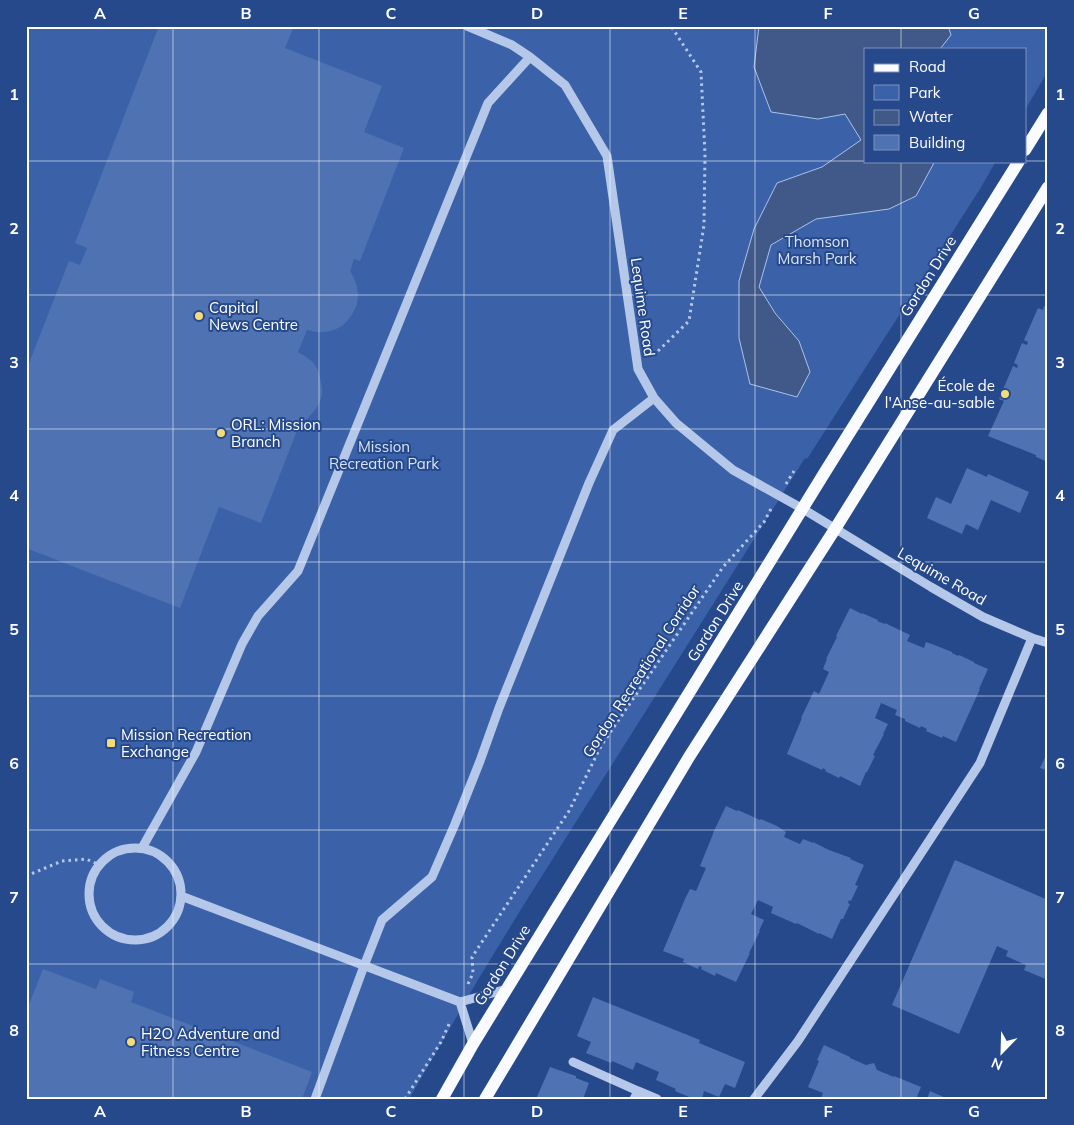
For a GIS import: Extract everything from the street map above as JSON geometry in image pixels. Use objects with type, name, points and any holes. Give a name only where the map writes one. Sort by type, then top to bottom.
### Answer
[{"type":"main road","points":[[1026,148],[1048,113]]},
{"type":"main road","name":"Gordon Drive","points":[[442,1099],[473,1044],[1017,162]]},
{"type":"main road","points":[[485,1099],[689,757],[835,529],[1048,187]]},
{"type":"street","name":"Lequime Road","points":[[468,26],[512,45],[565,85],[607,156],[638,368],[654,398],[676,423],[733,470],[803,509],[931,587],[984,616],[1032,638],[1048,643]]},
{"type":"street","points":[[142,848],[196,752],[242,644],[258,616],[298,572],[488,104],[530,57]]},
{"type":"street","points":[[315,1099],[382,920],[432,877],[455,824],[589,483],[613,430],[654,398]]},
{"type":"street","points":[[754,1099],[798,1041],[980,763],[1032,638]]},
{"type":"street","points":[[142,848],[162,857],[174,870],[180,885],[181,896],[178,912],[171,923],[158,934],[143,940],[135,940],[118,937],[109,933],[97,921],[91,910],[88,894],[96,868],[111,854],[122,849],[142,848]]},
{"type":"street","points":[[181,896],[460,1002],[507,990]]},
{"type":"street","points":[[460,1002],[473,1044]]},
{"type":"street","points":[[573,1062],[636,1095],[657,1099]]},
{"type":"path","points":[[658,351],[688,321],[704,225],[705,154],[701,72],[671,26]]},
{"type":"path","name":"Gordon Recreational Corridor","points":[[405,1099],[441,1042],[460,1002],[473,973],[472,957],[570,810],[601,746],[723,567],[764,522],[778,495],[794,471]]},
{"type":"path","points":[[26,876],[62,861],[86,859],[100,865]]},
{"type":"green space","name":"Mission Recreation Park","points":[[26,26],[1048,26],[1048,71],[1026,108],[1026,48],[864,48],[864,162],[995,162],[807,459],[805,458],[518,914],[409,1099],[26,1099]]},
{"type":"water","points":[[759,26],[948,26],[951,35],[941,48],[864,48],[864,162],[934,162],[916,196],[889,209],[816,219],[771,245],[759,287],[775,313],[799,341],[810,372],[797,397],[750,384],[739,338],[739,281],[754,229],[777,183],[822,167],[861,140],[845,114],[818,119],[771,112],[754,67]]},
{"type":"building","name":"Capital News Centre","points":[[159,26],[294,26],[285,48],[382,86],[364,132],[404,148],[360,261],[354,259],[350,271],[357,287],[358,295],[353,313],[342,326],[334,330],[317,332],[307,330],[298,352],[313,362],[318,370],[322,387],[319,404],[308,418],[300,423],[261,523],[219,507],[180,608],[26,548],[26,371],[69,261],[80,265],[87,248],[75,243]]},
{"type":"building","points":[[1044,306],[1048,308],[1048,462],[1036,457],[1036,455],[988,436],[1004,401],[999,399],[1013,366],[1017,368],[1018,365],[1014,363],[1022,343],[1027,345],[1028,342],[1024,340],[1038,308],[1043,310]]},
{"type":"building","points":[[967,468],[987,477],[988,474],[1029,492],[1020,513],[991,500],[978,530],[966,524],[962,534],[927,518],[936,497],[951,504]]},
{"type":"building","points":[[850,608],[910,635],[907,641],[924,648],[926,642],[988,669],[956,742],[943,736],[942,738],[926,731],[927,729],[921,726],[920,728],[905,721],[905,719],[895,715],[897,710],[881,703],[875,718],[888,724],[860,786],[840,776],[839,778],[823,768],[822,770],[787,754],[814,691],[819,694],[829,672],[823,669],[826,659]]},
{"type":"building","points":[[1048,751],[1048,771],[1040,768]]},
{"type":"building","points":[[726,806],[777,826],[786,832],[784,837],[800,844],[803,839],[813,842],[864,865],[855,885],[858,886],[851,901],[849,900],[848,903],[850,904],[832,939],[771,913],[773,907],[758,900],[751,914],[764,920],[736,982],[716,973],[715,976],[701,969],[702,967],[699,966],[698,969],[683,962],[684,959],[663,951],[690,889],[696,891],[706,868],[700,866]]},
{"type":"building","points":[[955,860],[1048,900],[1048,980],[1024,970],[1026,965],[1006,956],[1008,951],[997,946],[959,1034],[892,1005]]},
{"type":"building","name":"H2O Adventure and Fitness Centre","points":[[43,969],[96,989],[100,979],[134,992],[131,1002],[312,1072],[302,1099],[26,1099],[26,1012]]},
{"type":"building","points":[[593,997],[700,1040],[699,1043],[745,1062],[735,1088],[725,1084],[719,1097],[704,1091],[702,1099],[694,1099],[656,1080],[659,1072],[636,1062],[633,1070],[586,1053],[591,1042],[577,1036]]},
{"type":"building","points":[[824,1045],[866,1065],[874,1063],[877,1070],[921,1087],[916,1099],[821,1099],[823,1093],[808,1087]]},
{"type":"building","points":[[550,1067],[576,1076],[576,1078],[589,1083],[583,1099],[536,1099]]},
{"type":"building","points":[[930,1091],[948,1099],[927,1099]]},
{"type":"place","name":"Capital News Centre","points":[[199,316]]},
{"type":"place","name":"École de l'Anse-au-sable","points":[[1005,394]]},
{"type":"place","name":"ORL: Mission Branch","points":[[221,433]]},
{"type":"place","name":"Mission Recreation Exchange","points":[[111,743]]},
{"type":"place","name":"H2O Adventure and Fitness Centre","points":[[131,1042]]},
{"type":"park label","name":"Thomson Marsh Park","points":[[817,250]]}]
